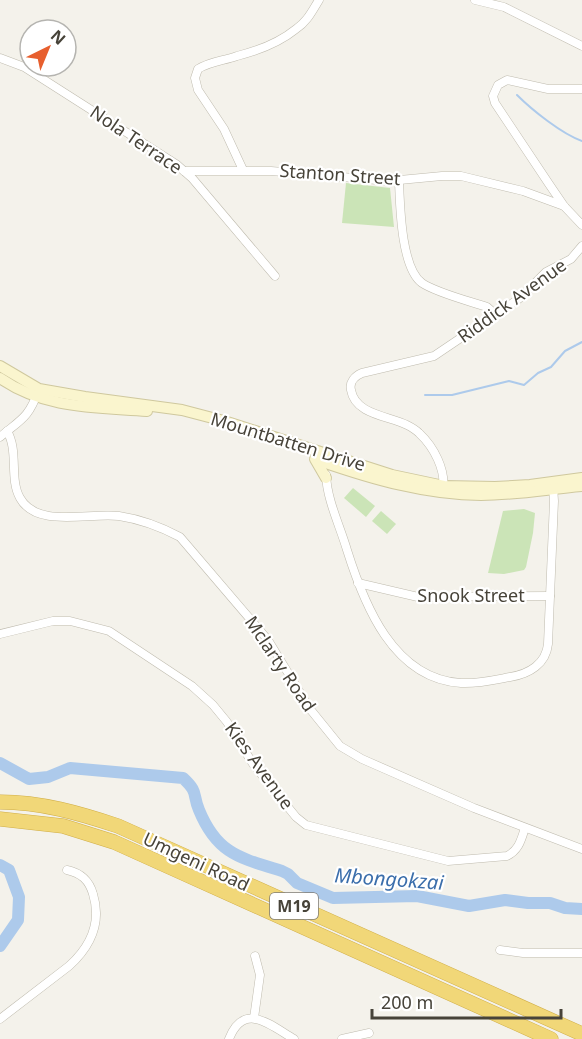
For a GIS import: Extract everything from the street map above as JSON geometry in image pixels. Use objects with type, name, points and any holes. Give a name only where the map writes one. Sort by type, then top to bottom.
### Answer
[{"type":"highway","name":"Umgeni Road","points":[[0,802],[47,806],[84,814],[118,826],[582,1034]]},
{"type":"highway","name":"Umgeni Road","points":[[0,819],[63,826],[114,842],[551,1039]]},
{"type":"main road","name":"Mountbatten Drive","points":[[0,366],[38,393],[79,406],[179,414],[218,425],[315,459],[329,460]]},
{"type":"main road","name":"Mountbatten Drive","points":[[0,378],[19,390],[182,410],[224,421],[385,481],[501,495],[553,486],[582,478]]},
{"type":"main road","points":[[315,459],[326,478]]},
{"type":"main road","name":"Mountbatten Drive","points":[[553,486],[582,486]]},
{"type":"street","points":[[243,170],[224,129],[198,90],[195,78],[198,69],[209,62],[237,57],[296,30],[308,18],[319,0]]},
{"type":"street","points":[[475,0],[504,8],[582,46]]},
{"type":"street","name":"Nola Terrace","points":[[0,58],[24,67],[164,155],[184,171],[275,276]]},
{"type":"street","points":[[582,89],[548,89],[507,80],[498,85],[493,96],[505,118],[564,206],[582,225]]},
{"type":"street","name":"Stanton Street","points":[[184,171],[243,170],[399,181],[442,176],[461,177],[523,191],[564,206]]},
{"type":"street","points":[[399,181],[401,230],[412,269],[417,278],[427,285],[487,307],[495,314]]},
{"type":"street","name":"Riddick Avenue","points":[[443,489],[442,469],[424,439],[408,425],[379,416],[359,404],[351,392],[351,384],[362,373],[434,356],[520,298],[546,272],[576,255],[582,246]]},
{"type":"street","points":[[3,434],[28,415],[38,393]]},
{"type":"street","name":"Mclarty Road","points":[[3,434],[12,441],[19,496],[28,508],[55,517],[120,516],[170,531],[180,537],[268,640],[310,709],[340,746],[362,759],[525,828],[582,849]]},
{"type":"street","points":[[329,460],[326,478],[333,508],[358,583],[378,626],[392,645],[410,663],[429,674],[460,683],[528,673],[539,664],[548,650],[553,486]]},
{"type":"street","name":"Snook Street","points":[[358,583],[418,597],[550,596]]},
{"type":"street","name":"Kies Avenue","points":[[0,634],[53,621],[70,621],[109,631],[192,686],[213,705],[227,722],[253,764],[296,818],[306,825],[448,861],[507,856],[514,853],[518,847],[525,828]]},
{"type":"street","points":[[0,1019],[80,957],[92,937],[97,914],[91,889],[82,875],[68,870]]},
{"type":"street","points":[[500,950],[523,953],[582,953]]},
{"type":"street","points":[[254,1018],[260,975],[255,956]]},
{"type":"street","points":[[229,1039],[233,1029],[247,1018],[254,1018],[294,1039]]},
{"type":"street","points":[[342,1039],[369,1033]]},
{"type":"green space","points":[[346,183],[390,188],[394,227],[342,223]]},
{"type":"green space","points":[[353,488],[375,506],[366,517],[344,498]]},
{"type":"green space","points":[[524,509],[535,513],[526,567],[524,570],[504,574],[488,573],[503,511]]},
{"type":"green space","points":[[381,511],[396,524],[387,534],[372,521]]},
{"type":"waterway","points":[[517,95],[548,121],[582,141]]},
{"type":"waterway","points":[[425,395],[452,395],[509,381],[524,385],[538,373],[551,367],[565,351],[582,342]]},
{"type":"waterway","name":"Mbongokzai","points":[[0,763],[29,779],[48,777],[70,768],[183,778],[193,790],[206,825],[222,845],[242,858],[282,871],[297,883],[333,898],[417,896],[469,906],[505,900],[550,903],[565,908],[582,909]]},
{"type":"waterway","name":"Mbongokzai","points":[[0,865],[9,870],[19,897],[18,920],[0,946]]}]
